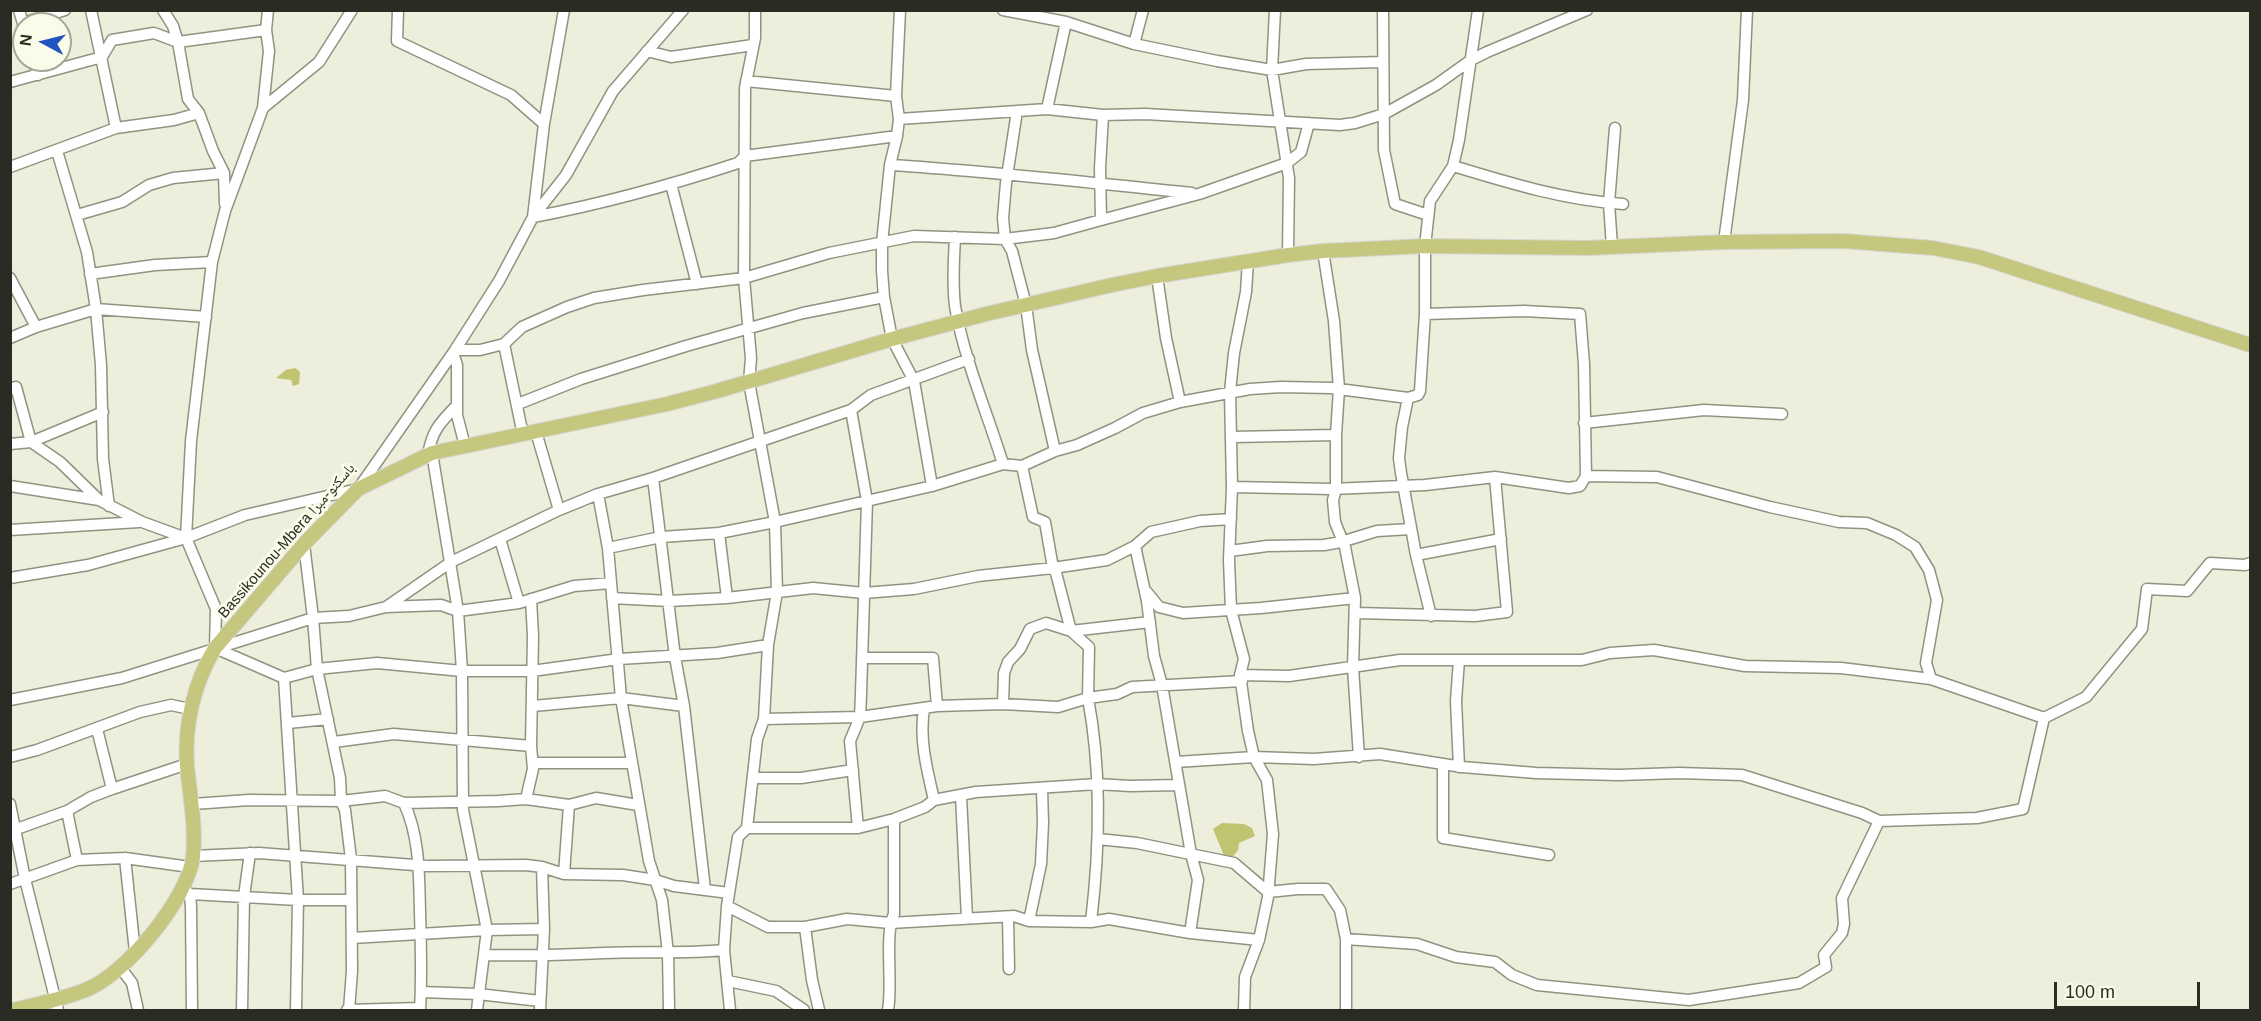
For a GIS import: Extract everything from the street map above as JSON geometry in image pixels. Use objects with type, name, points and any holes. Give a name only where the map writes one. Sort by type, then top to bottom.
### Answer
[{"type":"main road","points":[[358,489],[430,454],[667,404],[959,321],[1157,276],[1323,251],[1425,246],[1612,247],[1724,242],[1843,241],[1933,248],[1967,255],[2250,345]]},
{"type":"main road","name":"Bassikounou-Mbera باسكنو-مبرا","points":[[13,1011],[57,1005],[90,988],[120,967],[135,952],[186,890],[191,862],[193,804],[187,764],[190,709],[206,664],[215,648],[304,544],[358,489]]},
{"type":"street","points":[[92,10],[116,128]]},
{"type":"street","points":[[163,10],[173,26],[178,42],[188,99],[199,113],[224,173],[225,211]]},
{"type":"street","points":[[215,648],[216,609],[186,538],[191,441],[212,262],[225,211],[263,108],[269,51],[266,30],[268,10]]},
{"type":"street","points":[[263,108],[319,62],[352,10]]},
{"type":"street","points":[[398,10],[398,41],[511,95],[544,124]]},
{"type":"street","points":[[564,10],[544,124],[533,218],[671,184],[738,163],[745,156],[897,136]]},
{"type":"street","name":"Bassikounou-Mbera باسكنو-مبرا","points":[[358,489],[454,351],[499,281],[533,218],[567,175],[613,91],[682,10]]},
{"type":"street","points":[[730,1011],[724,950],[727,906],[738,837],[747,828],[757,739],[764,719],[768,645],[777,592],[775,522],[749,382],[751,358],[744,278],[746,81],[753,45],[755,10]]},
{"type":"street","points":[[900,10],[896,96],[899,119],[890,165],[882,243],[884,297],[892,339],[914,381],[932,486]]},
{"type":"street","points":[[1003,10],[1034,13],[1134,44],[1272,70],[1306,64],[1383,62]]},
{"type":"street","points":[[1134,44],[1143,10]]},
{"type":"street","points":[[1275,10],[1272,70],[1287,163],[1288,255]]},
{"type":"street","points":[[1383,10],[1384,150],[1395,204],[1428,215]]},
{"type":"street","points":[[608,548],[661,537],[719,533],[775,522],[932,486],[1003,464],[1022,466],[1055,451],[1077,445],[1143,413],[1180,402],[1230,392],[1281,387],[1339,389],[1413,398],[1420,391],[1425,314],[1425,246],[1430,201],[1453,166],[1472,60],[1478,10]]},
{"type":"street","points":[[899,119],[1047,109],[1103,115],[1145,114],[1309,123],[1355,123],[1384,114],[1436,86],[1472,60],[1587,10]]},
{"type":"street","points":[[1724,242],[1743,100],[1747,10]]},
{"type":"street","points":[[1047,109],[1066,22]]},
{"type":"street","points":[[10,82],[102,57],[112,40],[154,33],[178,42],[266,30]]},
{"type":"street","points":[[647,51],[671,57],[753,45]]},
{"type":"street","points":[[746,81],[896,96]]},
{"type":"street","points":[[1017,111],[1003,218],[1005,239],[1011,251],[1026,305],[1032,350],[1055,451]]},
{"type":"street","points":[[10,167],[116,128],[174,120],[199,113]]},
{"type":"street","points":[[1101,220],[1099,184],[1103,115]]},
{"type":"street","points":[[465,446],[457,415],[458,365],[454,351],[480,350],[504,344],[522,327],[567,307],[594,298],[744,278],[830,253],[914,236],[1005,239],[1054,232],[1199,194],[1287,163],[1301,152],[1309,123]]},
{"type":"street","points":[[1612,247],[1609,203],[1615,128]]},
{"type":"street","points":[[57,151],[87,252],[96,309],[103,412],[104,503]]},
{"type":"street","points":[[890,165],[1008,173],[1199,194]]},
{"type":"street","points":[[1453,166],[1579,200],[1623,204]]},
{"type":"street","points":[[77,215],[122,202],[149,185],[173,178],[224,173]]},
{"type":"street","points":[[671,184],[697,284]]},
{"type":"street","points":[[955,237],[953,277],[955,306],[969,359],[1003,464]]},
{"type":"street","points":[[1323,251],[1334,321],[1339,389],[1336,489],[1333,500],[1335,522],[1341,542],[1345,547],[1355,598],[1353,667],[1359,757]]},
{"type":"street","points":[[1244,1011],[1245,977],[1259,940],[1268,892],[1273,834],[1267,780],[1254,757],[1248,731],[1241,678],[1244,659],[1231,610],[1230,392],[1234,353],[1246,292],[1248,261]]},
{"type":"street","points":[[90,274],[212,262]]},
{"type":"street","points":[[1157,276],[1166,338],[1180,402]]},
{"type":"street","points":[[10,278],[14,292],[36,327]]},
{"type":"street","points":[[518,404],[591,376],[803,313],[884,297]]},
{"type":"street","points":[[10,338],[36,327],[96,309],[206,317]]},
{"type":"street","points":[[1232,487],[1336,489],[1405,486],[1494,477],[1569,488],[1580,486],[1586,476],[1584,364],[1580,314],[1524,311],[1425,314]]},
{"type":"street","points":[[504,344],[518,404],[560,510]]},
{"type":"street","points":[[386,608],[451,562],[560,510],[598,494],[653,478],[851,410],[871,395],[969,359]]},
{"type":"street","points":[[10,389],[16,387],[31,442],[60,462],[104,503]]},
{"type":"street","points":[[1408,398],[1400,458],[1416,555],[1431,616]]},
{"type":"street","points":[[457,405],[437,426],[431,438],[430,454],[458,611],[462,671],[462,801],[487,930],[477,1011]]},
{"type":"street","points":[[851,410],[867,501],[860,717],[850,741],[858,828]]},
{"type":"street","points":[[1584,423],[1704,410],[1782,414]]},
{"type":"street","points":[[10,444],[31,442],[103,412]]},
{"type":"street","points":[[1232,437],[1336,435]]},
{"type":"street","points":[[1022,466],[1034,518],[1045,522],[1053,568],[1071,632]]},
{"type":"street","points":[[1586,476],[1657,477],[1770,507],[1839,522],[1867,524],[1896,534],[1915,547],[1929,570],[1937,600],[1926,663],[1931,679]]},
{"type":"street","points":[[1356,613],[1474,616],[1507,612],[1494,477]]},
{"type":"street","points":[[653,478],[675,657],[684,706],[705,889]]},
{"type":"street","points":[[10,486],[104,503],[142,522],[186,538]]},
{"type":"street","points":[[11,575],[88,565],[186,538],[245,515],[358,489]]},
{"type":"street","points":[[598,494],[608,548],[621,698],[631,763],[649,861],[662,900],[668,953],[669,1011]]},
{"type":"street","points":[[612,598],[669,601],[727,598],[813,588],[864,594],[914,589],[978,576],[1107,560],[1135,546],[1151,532],[1200,521],[1231,519]]},
{"type":"street","points":[[10,530],[142,522]]},
{"type":"street","points":[[1230,551],[1267,546],[1324,545],[1377,531],[1411,528]]},
{"type":"street","points":[[719,533],[727,598]]},
{"type":"street","points":[[500,539],[519,603]]},
{"type":"street","points":[[1416,555],[1501,539]]},
{"type":"street","points":[[304,544],[317,669],[334,742],[351,859],[352,971],[348,1010],[420,1009],[419,866],[410,815],[404,802]]},
{"type":"street","points":[[1135,546],[1191,854],[1198,880],[1190,933]]},
{"type":"street","points":[[764,719],[860,717],[937,706],[1003,704],[1058,707],[1088,698],[1117,694],[1132,687],[1289,676],[1400,660],[1481,662],[1541,659],[1582,660],[1610,653],[1654,650],[1745,666],[1841,668],[1931,679],[2044,718],[2086,697],[2142,629],[2147,589],[2187,591],[2210,564],[2245,565],[2250,563]]},
{"type":"street","points":[[10,700],[122,678],[313,618],[349,616],[386,608],[441,605],[458,611],[519,603],[574,586],[611,584]]},
{"type":"street","points":[[1143,588],[1159,607],[1183,613],[1355,598]]},
{"type":"street","points":[[526,799],[533,763],[531,599]]},
{"type":"street","points":[[1003,704],[1004,673],[1008,662],[1020,648],[1030,629],[1046,622],[1071,632],[1089,647],[1088,698],[1097,755],[1100,821],[1091,922]]},
{"type":"street","points":[[1071,632],[1150,622]]},
{"type":"street","points":[[215,648],[284,678],[317,669],[376,663],[462,671],[532,671],[619,659],[675,657],[768,645]]},
{"type":"street","points":[[862,658],[933,658],[937,706]]},
{"type":"street","points":[[1459,660],[1456,701],[1459,767]]},
{"type":"street","points":[[284,678],[298,900],[296,1011]]},
{"type":"street","points":[[533,706],[621,698],[684,706]]},
{"type":"street","points":[[10,757],[37,750],[141,712],[171,705],[190,709]]},
{"type":"street","points":[[924,709],[921,728],[934,800]]},
{"type":"street","points":[[1176,762],[1254,757],[1314,759],[1380,754],[1459,767],[1536,773],[1742,775],[1862,813],[1879,821],[1977,818],[2023,809],[2044,718]]},
{"type":"street","points":[[288,723],[328,719]]},
{"type":"street","points":[[97,729],[112,789]]},
{"type":"street","points":[[334,742],[394,734],[531,746]]},
{"type":"street","points":[[533,763],[631,763]]},
{"type":"street","points":[[13,830],[68,811],[91,797],[112,789],[187,764]]},
{"type":"street","points":[[1443,764],[1443,838],[1549,855]]},
{"type":"street","points":[[753,778],[801,778],[853,770]]},
{"type":"street","points":[[747,828],[858,828],[894,819],[926,807],[934,800],[986,791],[1097,784],[1178,785]]},
{"type":"street","points":[[1029,921],[1041,864],[1042,789]]},
{"type":"street","points":[[193,804],[291,799],[341,801],[385,796],[404,802],[526,799],[569,805],[596,798],[638,804]]},
{"type":"street","points":[[961,796],[966,918]]},
{"type":"street","points":[[10,804],[13,830],[57,1005]]},
{"type":"street","points":[[564,874],[569,805]]},
{"type":"street","points":[[68,811],[77,860]]},
{"type":"street","points":[[888,1011],[890,923],[894,914],[894,819]]},
{"type":"street","points":[[1346,939],[1418,944],[1456,957],[1495,962],[1512,975],[1537,985],[1580,990],[1689,1000],[1799,983],[1826,967],[1824,955],[1842,933],[1844,924],[1842,898],[1879,821]]},
{"type":"street","points":[[1098,839],[1137,843],[1234,863],[1268,892],[1326,889],[1340,910],[1346,939],[1346,1011]]},
{"type":"street","points":[[10,884],[77,860],[125,858],[191,862],[250,853],[419,866],[542,867],[564,874],[623,875],[655,880],[674,886],[729,893]]},
{"type":"street","points":[[242,1011],[244,896],[250,853]]},
{"type":"street","points":[[125,858],[135,952]]},
{"type":"street","points":[[421,992],[478,994],[540,1006],[544,929],[542,867]]},
{"type":"street","points":[[192,1011],[186,890],[298,900],[351,900]]},
{"type":"street","points":[[727,906],[768,927],[805,927],[847,919],[890,923],[1008,916],[1029,921],[1091,922],[1109,919],[1190,933],[1259,940]]},
{"type":"street","points":[[1008,916],[1009,969]]},
{"type":"street","points":[[805,927],[812,980],[819,1011]]},
{"type":"street","points":[[352,938],[544,929]]},
{"type":"street","points":[[483,955],[541,956],[724,950]]},
{"type":"street","points":[[120,967],[132,983],[138,1011]]},
{"type":"street","points":[[728,981],[776,991],[804,1011]]},
{"type":"shaded area","points":[[295,368],[300,372],[299,384],[293,386],[291,380],[276,378],[286,370]]},
{"type":"shaded area","points":[[1222,823],[1244,824],[1252,828],[1255,836],[1239,843],[1238,850],[1231,859],[1225,858],[1213,829]]}]
